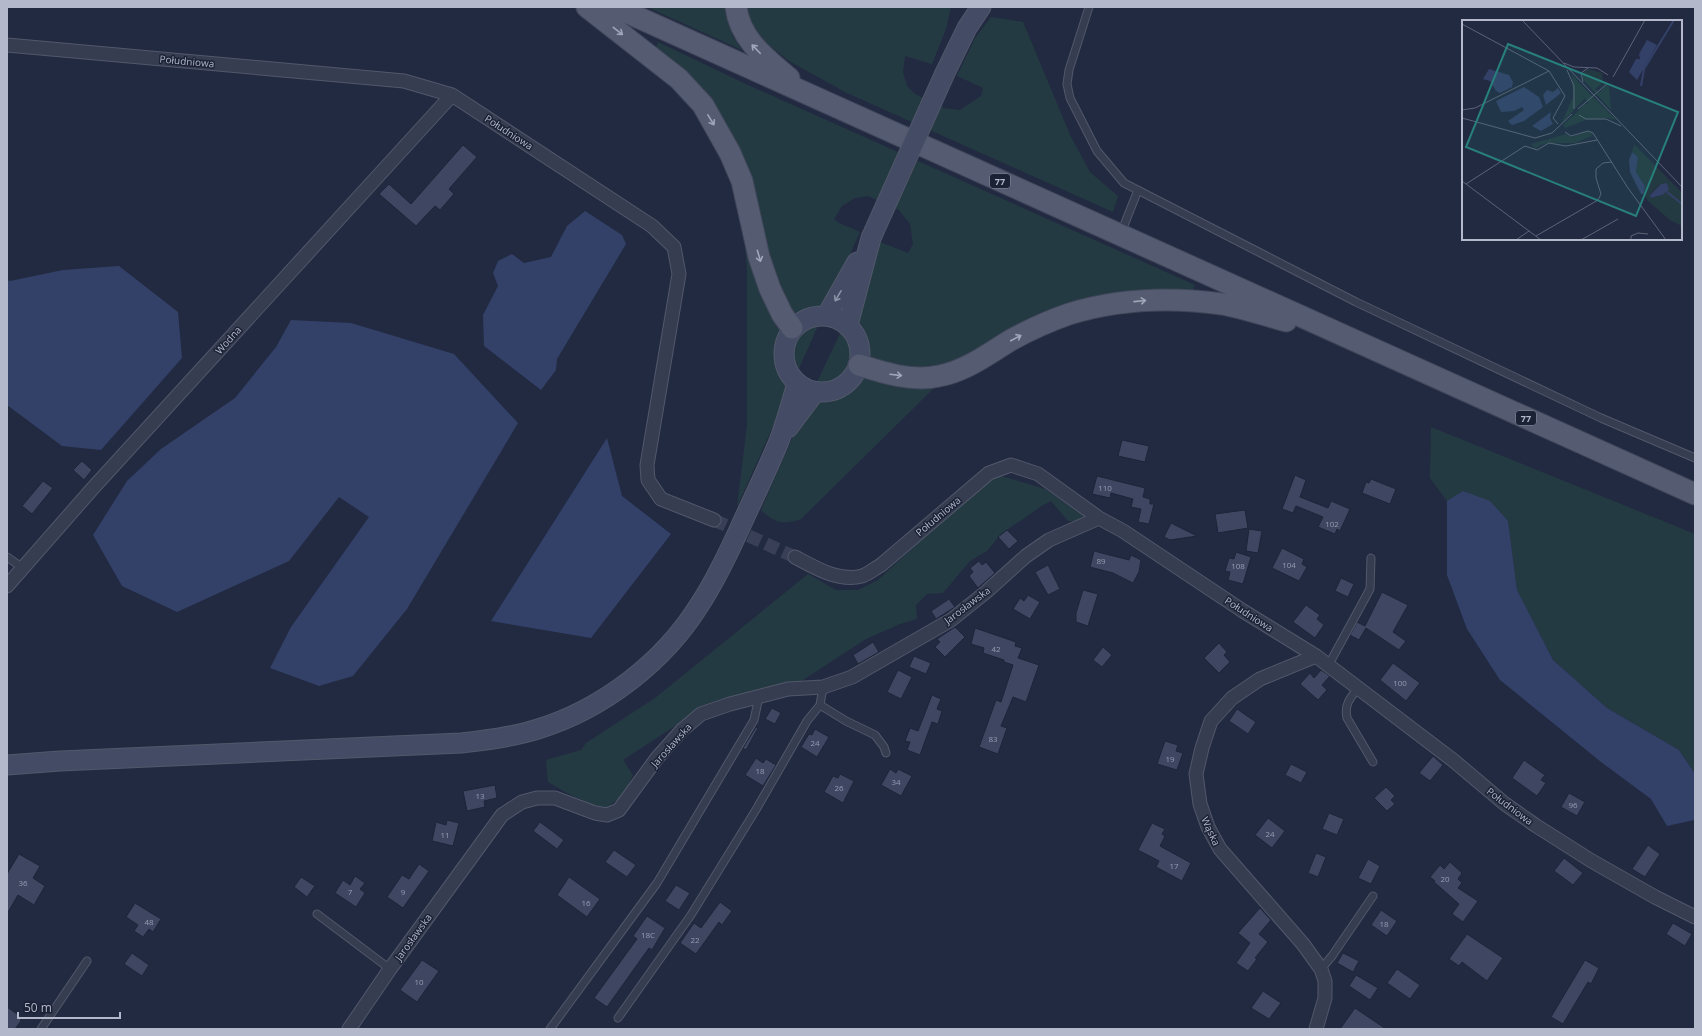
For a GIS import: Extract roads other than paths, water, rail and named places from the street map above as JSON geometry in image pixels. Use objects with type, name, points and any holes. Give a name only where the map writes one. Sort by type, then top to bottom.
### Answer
[{"type":"main road","points":[[587,7],[679,79],[706,111],[730,153],[742,181],[759,257],[770,289],[782,314],[792,328]]},
{"type":"main road","name":"77","points":[[615,7],[1695,494]]},
{"type":"main road","points":[[736,7],[740,23],[750,42],[758,51],[806,93]]},
{"type":"main road","points":[[967,28],[970,7]]},
{"type":"main road","points":[[827,315],[871,238],[967,28],[981,7]]},
{"type":"main road","points":[[848,325],[871,238]]},
{"type":"main road","points":[[859,365],[889,374],[916,377],[938,376],[960,370],[1034,328],[1068,315],[1104,305],[1146,300],[1190,301],[1223,305],[1356,342]]},
{"type":"main road","points":[[819,315],[827,315],[848,325],[858,339],[860,348],[859,365],[854,375],[837,390],[815,392],[805,389],[797,384],[787,372],[783,357],[785,342],[792,328],[804,319],[819,315]]},
{"type":"main road","points":[[7,765],[60,760],[461,743],[505,738],[538,729],[564,719],[600,701],[633,678],[660,654],[691,618],[718,574],[779,441],[797,384]]},
{"type":"main road","points":[[779,441],[815,392]]},
{"type":"street","name":"Południowa","points":[[7,45],[404,81],[452,95],[652,226],[674,247],[679,274],[647,465],[648,480],[661,499],[714,520]]},
{"type":"street","name":"Wodna","points":[[7,586],[93,488],[452,95]]},
{"type":"street","name":"Południowa","points":[[795,557],[826,572],[848,578],[864,575],[881,565],[989,473],[1011,465],[1038,474],[1099,518],[1123,531],[1244,611],[1316,656],[1454,761],[1505,804],[1535,825],[1590,860],[1695,917]]},
{"type":"street","name":"Jarosławska","points":[[349,1029],[390,969],[502,815],[522,802],[537,798],[555,798],[595,813],[607,815],[619,810],[657,758],[682,730],[701,714],[730,704],[788,689],[823,688],[852,677],[951,620],[986,592],[1026,556],[1049,540],[1099,518]]},
{"type":"street","name":"Wąska","points":[[1316,656],[1260,679],[1232,698],[1211,721],[1202,748],[1196,774],[1200,804],[1208,827],[1220,849],[1303,944],[1321,969],[1324,981],[1325,998],[1316,1029]]},
{"type":"lane","points":[[1089,7],[1069,70],[1067,84],[1070,98],[1097,151],[1124,183],[1356,302],[1601,418],[1695,458]]},
{"type":"lane","points":[[1120,235],[1138,190]]},
{"type":"lane","points":[[7,557],[23,568]]},
{"type":"lane","points":[[1328,666],[1370,588],[1371,558]]},
{"type":"lane","points":[[618,1018],[691,915],[757,808],[807,721],[820,705],[823,688]]},
{"type":"lane","points":[[1358,688],[1347,702],[1347,718],[1373,762]]},
{"type":"lane","points":[[550,1029],[658,883],[754,720],[759,697]]},
{"type":"lane","points":[[820,705],[846,721],[874,735],[884,746],[886,753]]},
{"type":"lane","points":[[1321,969],[1332,956],[1373,896]]},
{"type":"lane","points":[[317,914],[390,969]]},
{"type":"lane","points":[[41,1029],[87,961]]},
{"type":"water","points":[[585,211],[622,235],[626,244],[557,359],[556,370],[541,390],[484,346],[483,315],[498,286],[493,273],[498,261],[512,254],[524,263],[551,257],[567,226]]},
{"type":"water","points":[[119,266],[178,312],[182,358],[101,450],[62,446],[7,405],[7,280],[10,281],[63,270]]},
{"type":"water","points":[[291,320],[351,323],[454,354],[518,423],[407,609],[353,676],[319,686],[270,668],[291,627],[369,517],[339,497],[289,561],[177,612],[122,586],[93,535],[127,481],[161,449],[235,398],[276,347]]},
{"type":"water","points":[[607,438],[622,496],[671,534],[591,638],[491,621]]},
{"type":"water","points":[[1463,491],[1490,501],[1508,521],[1517,590],[1553,660],[1607,708],[1679,750],[1695,774],[1694,820],[1667,826],[1651,799],[1601,762],[1500,680],[1467,629],[1447,575],[1447,501]]},
{"type":"tunnel","points":[[714,520],[795,557]]}]
